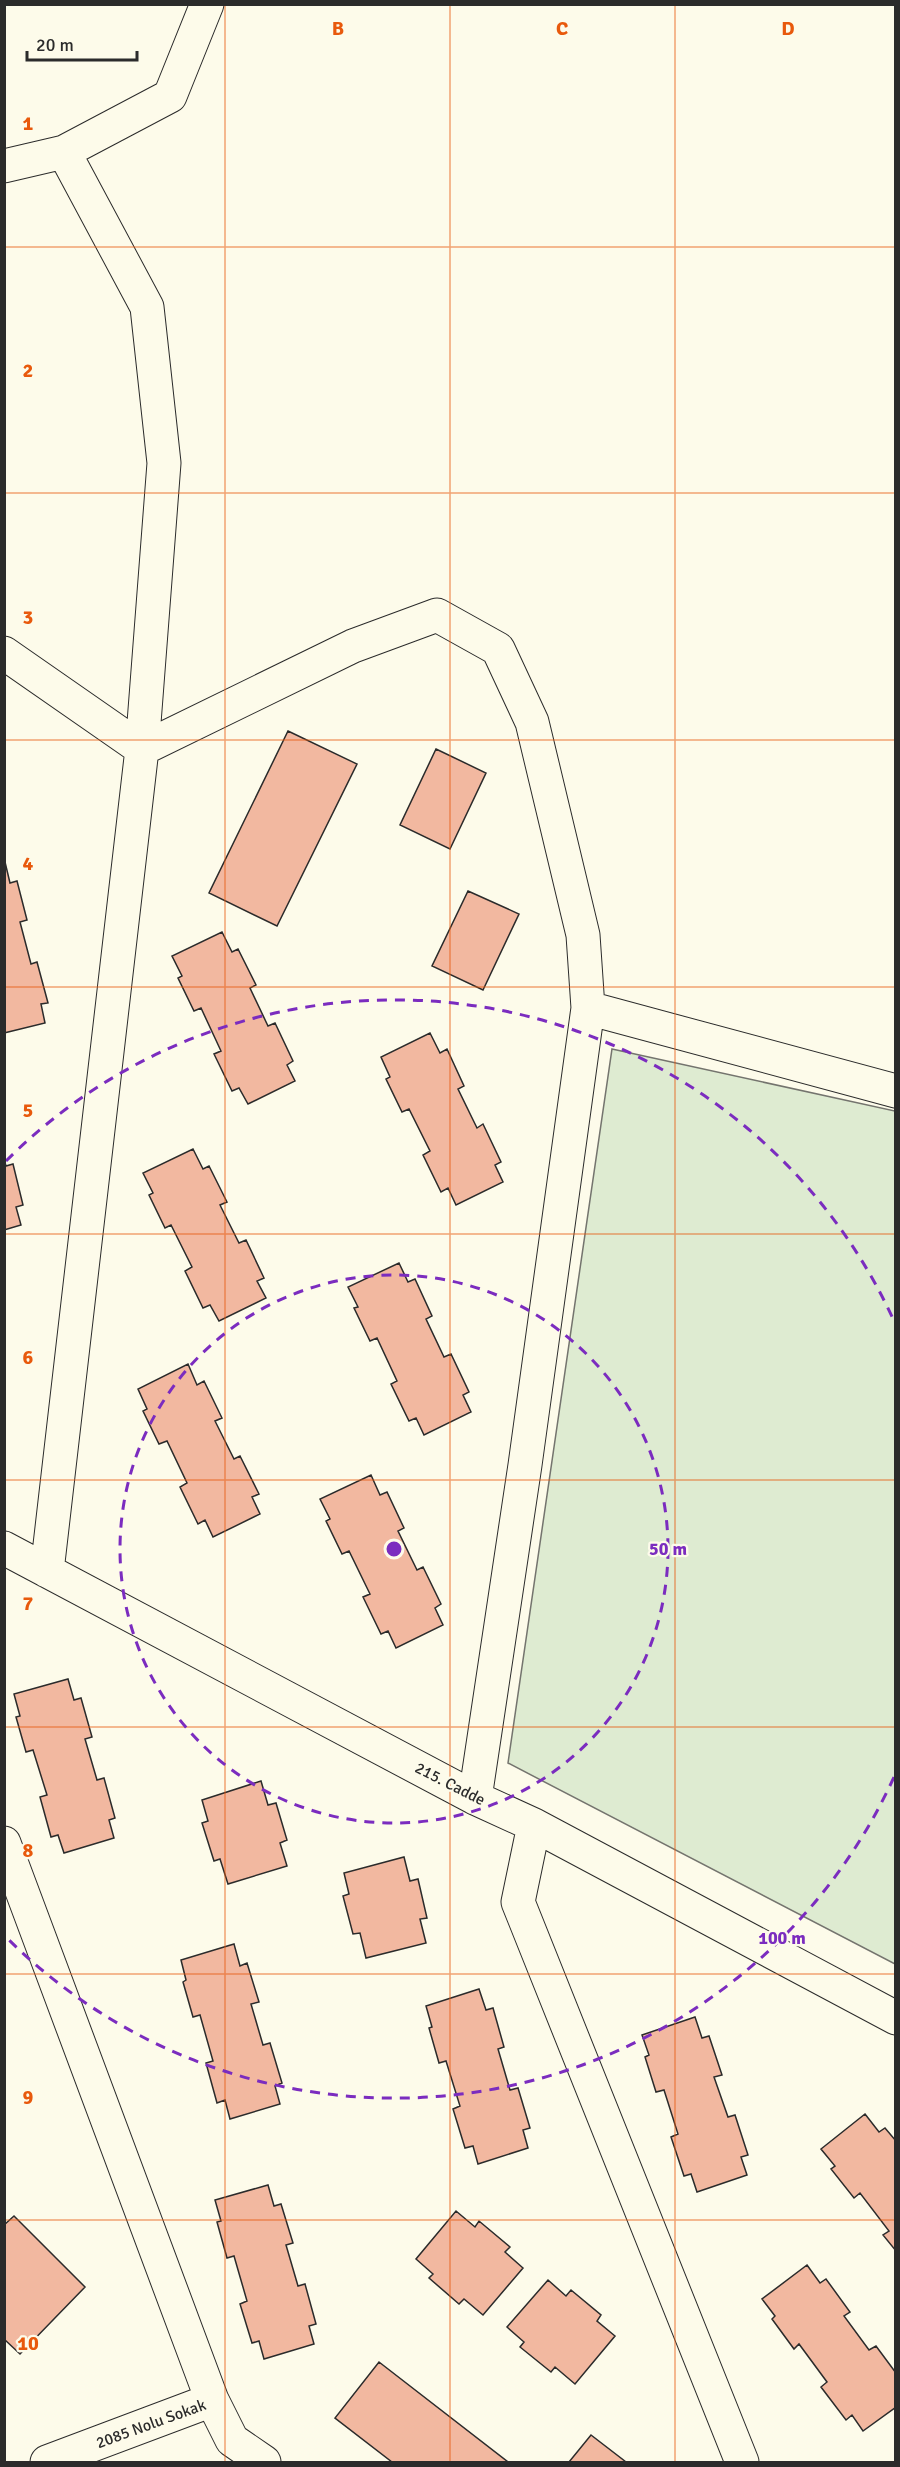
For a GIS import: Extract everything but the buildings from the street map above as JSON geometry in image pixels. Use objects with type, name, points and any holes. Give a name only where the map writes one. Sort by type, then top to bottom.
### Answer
[{"type":"street","points":[[4,166],[64,152],[170,96],[207,4]]},
{"type":"street","points":[[47,1571],[142,749],[164,463],[147,307],[64,152]]},
{"type":"street","points":[[142,749],[353,645],[437,615],[498,649],[532,722],[583,935],[588,1008],[525,1465],[475,1798]]},
{"type":"street","points":[[4,653],[142,749]]},
{"type":"street","points":[[588,1008],[896,1091]]},
{"type":"street","name":"215. Cadde","points":[[4,1548],[475,1798],[534,1825],[896,2018]]},
{"type":"street","points":[[534,1825],[518,1902],[742,2463]]},
{"type":"street","points":[[4,1843],[212,2400]]},
{"type":"street","name":"2085 Nolu Sokak","points":[[47,2463],[212,2400],[232,2440],[264,2463]]},
{"type":"green space","points":[[612,1049],[895,1111],[895,1964],[508,1763]]}]
